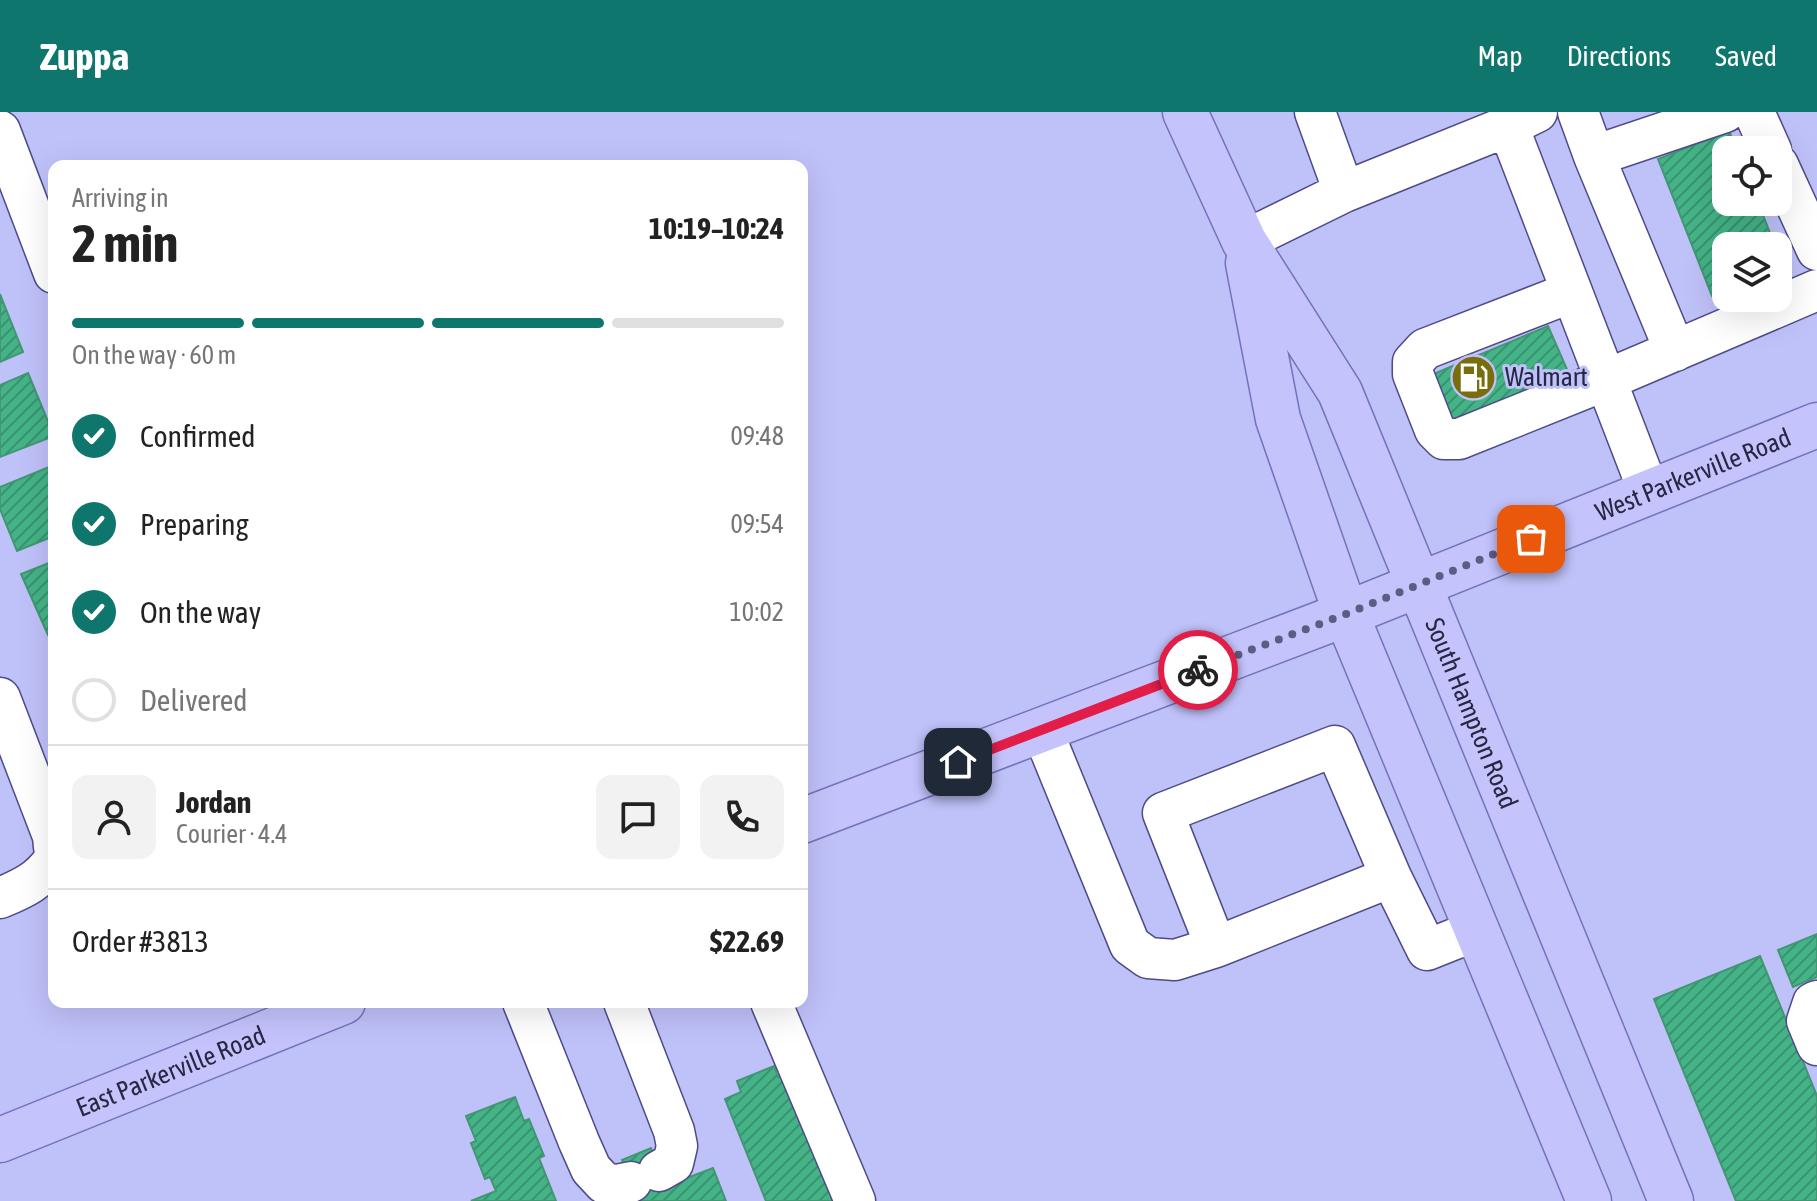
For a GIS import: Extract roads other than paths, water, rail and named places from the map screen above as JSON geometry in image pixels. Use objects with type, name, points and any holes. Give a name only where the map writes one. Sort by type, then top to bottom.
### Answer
[{"type":"main road","name":"South Hampton Road","points":[[1185,112],[1244,241],[1340,392],[1671,1201]]},
{"type":"main road","name":"South Hampton Road","points":[[1244,241],[1278,419],[1346,614],[1589,1201]]},
{"type":"main road","name":"West Parkerville Road","points":[[1346,614],[1817,425]]},
{"type":"main road","points":[[808,819],[1346,614]]},
{"type":"main road","name":"East Parkerville Road","points":[[0,1140],[328,1008]]},
{"type":"street","points":[[1315,112],[1344,192]]},
{"type":"street","points":[[1578,112],[1675,351]]},
{"type":"street","points":[[1594,156],[1725,112]]},
{"type":"street","points":[[1754,112],[1765,136]]},
{"type":"street","points":[[1244,241],[1344,192],[1504,121],[1649,492]]},
{"type":"street","points":[[0,131],[14,209],[48,263]]},
{"type":"street","points":[[1792,196],[1817,250]]},
{"type":"street","points":[[1572,292],[1425,349],[1413,362],[1413,374],[1435,430],[1444,439],[1459,439],[1817,290]]},
{"type":"street","points":[[0,698],[48,823]]},
{"type":"street","points":[[1042,730],[1130,945],[1148,958],[1175,960],[1216,947],[1391,877]]},
{"type":"street","points":[[1216,947],[1163,813],[1335,746],[1391,877],[1427,950],[1477,930]]},
{"type":"street","points":[[0,898],[24,888],[48,869]]},
{"type":"street","points":[[1817,1001],[1813,1003],[1807,1021],[1817,1045]]},
{"type":"street","points":[[525,1008],[591,1169],[604,1183],[616,1185],[645,1177],[673,1163],[677,1146],[626,1008]]},
{"type":"street","points":[[774,1008],[855,1201]]},
{"type":"place","name":"Walmart","points":[[1474,377]]}]
